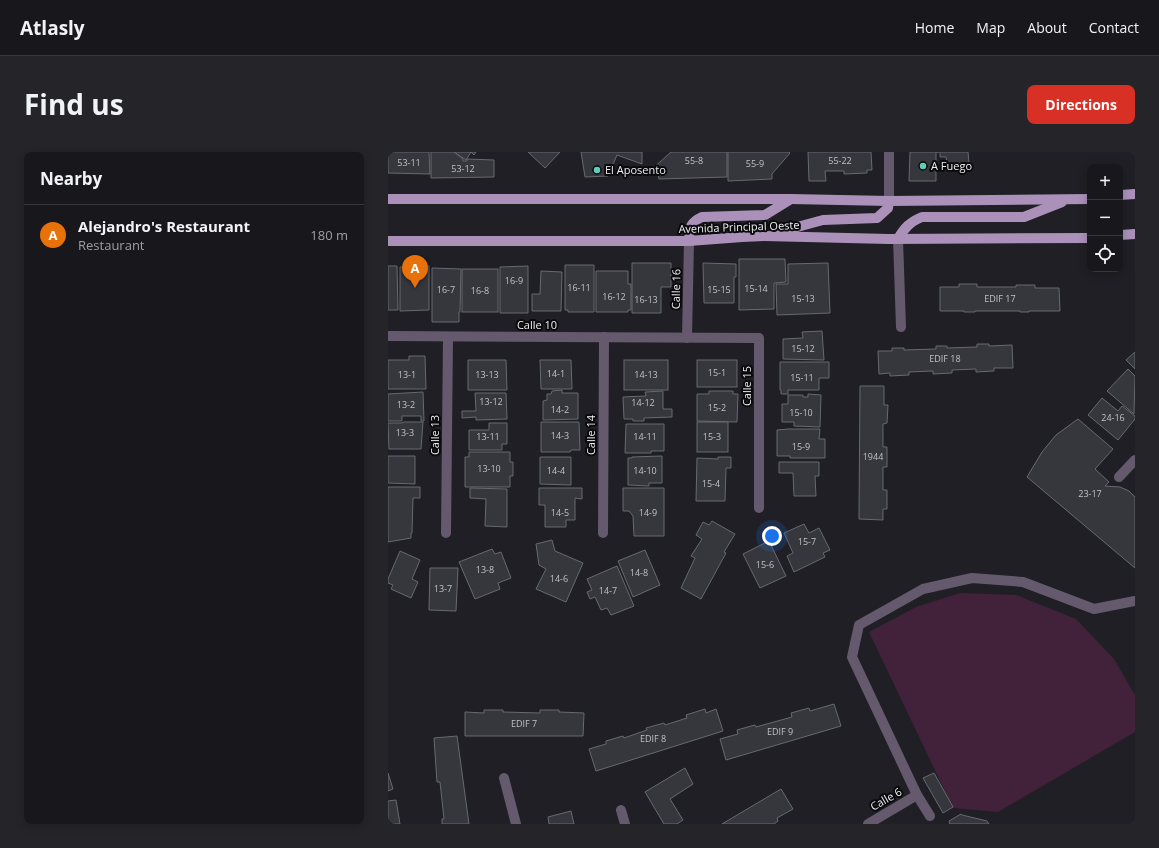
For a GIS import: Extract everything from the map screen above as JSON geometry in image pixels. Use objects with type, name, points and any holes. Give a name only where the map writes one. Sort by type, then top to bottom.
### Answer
[{"type":"main road","points":[[1123,196],[1135,194]]},
{"type":"main road","points":[[388,198],[1087,199]]},
{"type":"main road","points":[[689,241],[690,226],[694,220],[702,217],[765,215],[791,199]]},
{"type":"main road","points":[[764,236],[823,220],[877,218],[888,208],[889,200]]},
{"type":"main road","points":[[898,239],[907,226],[922,217],[1024,216],[1068,200]]},
{"type":"main road","points":[[1123,235],[1135,234]]},
{"type":"main road","name":"Avenida Principal Oeste","points":[[388,241],[689,241],[764,236],[898,239],[1087,238]]},
{"type":"street","points":[[889,152],[889,200]]},
{"type":"street","points":[[898,239],[901,327]]},
{"type":"street","name":"Calle 16","points":[[687,338],[689,241]]},
{"type":"street","name":"Calle 10","points":[[388,336],[687,338]]},
{"type":"street","name":"Calle 13","points":[[446,533],[448,337]]},
{"type":"street","name":"Calle 14","points":[[603,533],[604,338]]},
{"type":"street","name":"Calle 15","points":[[687,338],[760,338],[759,508]]},
{"type":"street","points":[[1119,477],[1135,460]]},
{"type":"street","points":[[930,816],[917,795],[852,657],[859,624],[923,589],[972,578],[1023,582],[1094,609],[1135,601]]},
{"type":"street","points":[[504,778],[516,824]]},
{"type":"street","name":"Calle 6","points":[[868,824],[917,795]]},
{"type":"street","points":[[621,810],[625,824]]},
{"type":"shaded area","points":[[960,593],[1016,595],[1076,619],[1114,659],[1135,695],[1135,732],[998,812],[953,808],[869,632],[916,607]]},
{"type":"building","points":[[388,152],[429,152],[430,174],[388,173]]},
{"type":"building","points":[[431,152],[454,152],[463,159],[463,161],[467,161],[467,159],[494,160],[494,177],[431,178]]},
{"type":"building","points":[[454,152],[471,152],[466,160]]},
{"type":"building","points":[[528,152],[560,152],[545,168]]},
{"type":"building","name":"El Aposento","points":[[581,152],[642,152],[642,164],[617,155],[608,176],[585,177]]},
{"type":"building","points":[[671,152],[727,152],[727,177],[659,179],[658,175],[651,170]]},
{"type":"building","points":[[728,152],[790,153],[772,174],[772,179],[728,181]]},
{"type":"building","points":[[808,152],[871,152],[872,170],[867,170],[867,173],[844,174],[844,171],[825,171],[826,181],[809,181]]},
{"type":"building","name":"A Fuego","points":[[910,152],[936,152],[936,181],[909,181]]},
{"type":"building","name":"A Fuego","points":[[940,152],[968,152],[969,163],[947,164],[946,157],[940,157]]},
{"type":"building","points":[[739,259],[785,259],[786,282],[774,283],[774,309],[739,310]]},
{"type":"building","points":[[632,263],[671,263],[671,287],[661,287],[661,313],[632,313]]},
{"type":"building","points":[[703,263],[736,264],[736,277],[734,277],[734,303],[704,303]]},
{"type":"building","points":[[828,263],[830,313],[777,315],[776,284],[788,284],[788,264]]},
{"type":"building","points":[[565,265],[594,265],[594,312],[568,312],[568,310],[565,310]]},
{"type":"building","points":[[388,266],[397,266],[398,310],[388,310]]},
{"type":"building","points":[[429,266],[429,310],[400,311],[400,267]]},
{"type":"building","points":[[528,266],[528,313],[500,313],[500,267]]},
{"type":"building","points":[[432,268],[461,269],[459,322],[432,322]]},
{"type":"building","points":[[462,269],[498,269],[498,312],[462,312]]},
{"type":"building","points":[[541,271],[562,272],[561,311],[532,311],[532,294],[540,294]]},
{"type":"building","points":[[596,271],[628,271],[628,284],[631,284],[631,310],[628,310],[628,312],[596,312]]},
{"type":"building","points":[[959,284],[977,284],[977,287],[1016,287],[1016,285],[1035,285],[1035,288],[1059,288],[1060,311],[940,311],[940,287],[959,287]]},
{"type":"building","points":[[822,331],[824,360],[783,359],[783,339],[803,338],[802,332]]},
{"type":"building","points":[[977,344],[989,344],[989,346],[1012,345],[1013,368],[994,368],[994,371],[976,372],[976,369],[952,370],[952,373],[933,374],[933,371],[909,372],[909,375],[890,376],[890,373],[879,374],[878,351],[892,351],[892,348],[904,348],[904,350],[936,349],[936,346],[947,346],[947,348],[977,347]]},
{"type":"building","points":[[1135,352],[1135,369],[1126,360]]},
{"type":"building","points":[[409,356],[425,356],[426,389],[388,389],[388,360],[409,360]]},
{"type":"building","points":[[468,360],[506,360],[507,390],[468,390]]},
{"type":"building","points":[[540,360],[571,360],[572,389],[541,389]]},
{"type":"building","points":[[624,360],[668,360],[668,390],[624,390]]},
{"type":"building","points":[[697,360],[737,360],[737,387],[697,387]]},
{"type":"building","points":[[780,362],[829,362],[829,378],[819,378],[819,390],[788,390],[788,394],[781,394]]},
{"type":"building","points":[[1128,369],[1135,376],[1134,414],[1107,391]]},
{"type":"building","points":[[860,386],[884,386],[884,405],[888,405],[887,423],[883,424],[883,447],[887,447],[887,467],[883,467],[883,490],[887,490],[887,509],[883,509],[883,520],[859,519]]},
{"type":"building","points":[[562,390],[562,393],[578,393],[578,419],[543,420],[543,401],[547,400],[547,394],[551,394],[552,391]]},
{"type":"building","points":[[663,391],[663,409],[672,409],[672,417],[644,418],[644,421],[624,419],[623,397],[646,396],[645,392]]},
{"type":"building","points":[[709,391],[733,391],[733,394],[738,394],[737,422],[697,421],[697,394],[709,394]]},
{"type":"building","points":[[423,392],[424,421],[421,421],[421,416],[402,416],[402,421],[388,421],[388,394]]},
{"type":"building","points":[[475,393],[506,393],[507,419],[476,420],[476,417],[462,418],[462,411],[476,411]]},
{"type":"building","points":[[808,394],[821,395],[820,427],[794,426],[794,422],[782,422],[782,404],[788,404],[788,395],[803,395],[803,397],[808,397]]},
{"type":"building","points":[[1102,398],[1118,411],[1122,406],[1135,416],[1135,419],[1118,440],[1088,415]]},
{"type":"building","points":[[1078,419],[1113,449],[1095,469],[1109,482],[1105,486],[1120,487],[1129,491],[1135,497],[1135,568],[1027,477],[1042,452],[1056,435]]},
{"type":"building","points":[[423,422],[421,449],[389,449],[388,423]]},
{"type":"building","points":[[541,422],[579,422],[580,450],[571,450],[570,452],[541,452]]},
{"type":"building","points":[[697,422],[728,422],[728,452],[697,452]]},
{"type":"building","points":[[489,423],[507,423],[507,444],[502,444],[502,450],[469,450],[469,430],[489,430]]},
{"type":"building","points":[[626,424],[664,424],[664,451],[651,451],[651,453],[625,453]]},
{"type":"building","points":[[820,429],[819,439],[825,439],[825,458],[790,458],[790,456],[777,456],[777,430]]},
{"type":"building","points":[[469,452],[510,452],[510,462],[513,462],[513,476],[510,476],[510,487],[465,487],[465,457],[469,457]]},
{"type":"building","points":[[388,456],[415,456],[415,484],[388,483]]},
{"type":"building","points":[[662,456],[662,483],[649,483],[649,486],[628,485],[628,458]]},
{"type":"building","points":[[540,457],[571,457],[571,485],[540,484]]},
{"type":"building","points":[[718,457],[731,457],[731,468],[726,468],[725,501],[696,501],[697,458],[718,459]]},
{"type":"building","points":[[779,462],[819,462],[819,476],[815,476],[816,496],[794,496],[793,473],[779,473]]},
{"type":"building","points":[[388,487],[420,487],[420,498],[413,498],[411,538],[388,542]]},
{"type":"building","points":[[470,488],[507,489],[507,527],[485,526],[486,499],[470,498]]},
{"type":"building","points":[[539,488],[582,488],[582,499],[575,498],[575,520],[566,520],[566,527],[545,527],[545,505],[539,505]]},
{"type":"building","points":[[623,488],[664,488],[664,536],[634,536],[633,516],[629,511],[623,511]]},
{"type":"building","points":[[712,521],[735,534],[724,552],[726,553],[701,599],[681,588],[695,558],[691,556],[702,539],[696,535],[703,522],[709,525]]},
{"type":"building","points":[[804,524],[809,533],[819,528],[830,550],[823,553],[825,557],[794,572],[787,556],[793,553],[784,533]]},
{"type":"building","points":[[552,540],[555,551],[583,563],[566,602],[536,589],[546,569],[539,565],[536,544]]},
{"type":"building","points":[[769,541],[786,576],[760,588],[743,554]]},
{"type":"building","points":[[492,549],[495,554],[501,552],[511,578],[498,583],[500,589],[475,599],[459,562]]},
{"type":"building","points":[[645,550],[660,585],[633,597],[618,561]]},
{"type":"building","points":[[400,551],[420,560],[412,579],[418,582],[411,598],[391,589],[393,585],[388,583],[388,579]]},
{"type":"building","points":[[617,566],[634,606],[611,615],[607,608],[601,610],[595,597],[590,599],[587,592],[592,590],[587,579]]},
{"type":"building","points":[[430,568],[458,568],[456,611],[429,610]]},
{"type":"building","points":[[834,704],[841,726],[726,760],[720,739],[738,734],[737,730],[755,725],[756,727],[792,717],[791,713],[809,708],[810,711]]},
{"type":"building","points":[[705,709],[706,713],[716,709],[723,731],[596,771],[589,749],[606,744],[606,741],[623,736],[624,738],[647,730],[646,728],[664,723],[665,725],[687,718],[686,715]]},
{"type":"building","points":[[484,710],[540,713],[540,710],[559,710],[559,712],[584,713],[583,736],[465,736],[465,712],[484,713]]},
{"type":"building","points":[[457,736],[469,824],[442,824],[442,819],[444,819],[440,782],[437,782],[434,738]]},
{"type":"building","points":[[685,768],[693,784],[670,799],[683,820],[677,824],[664,824],[645,792]]},
{"type":"building","points":[[388,773],[393,789],[388,791]]},
{"type":"building","points":[[934,773],[953,807],[943,813],[923,778]]},
{"type":"building","points":[[781,789],[793,809],[777,818],[778,821],[774,824],[722,824]]},
{"type":"building","points":[[396,800],[400,824],[388,824],[388,801]]},
{"type":"building","points":[[571,811],[574,824],[549,824],[548,817]]},
{"type":"building","points":[[961,814],[987,821],[989,824],[950,824],[949,821]]},
{"type":"place","name":"A Fuego","points":[[923,166]]},
{"type":"place","name":"El Aposento","points":[[597,170]]},
{"type":"place","name":"Alejandro's Restaurant","points":[[415,288]]}]
